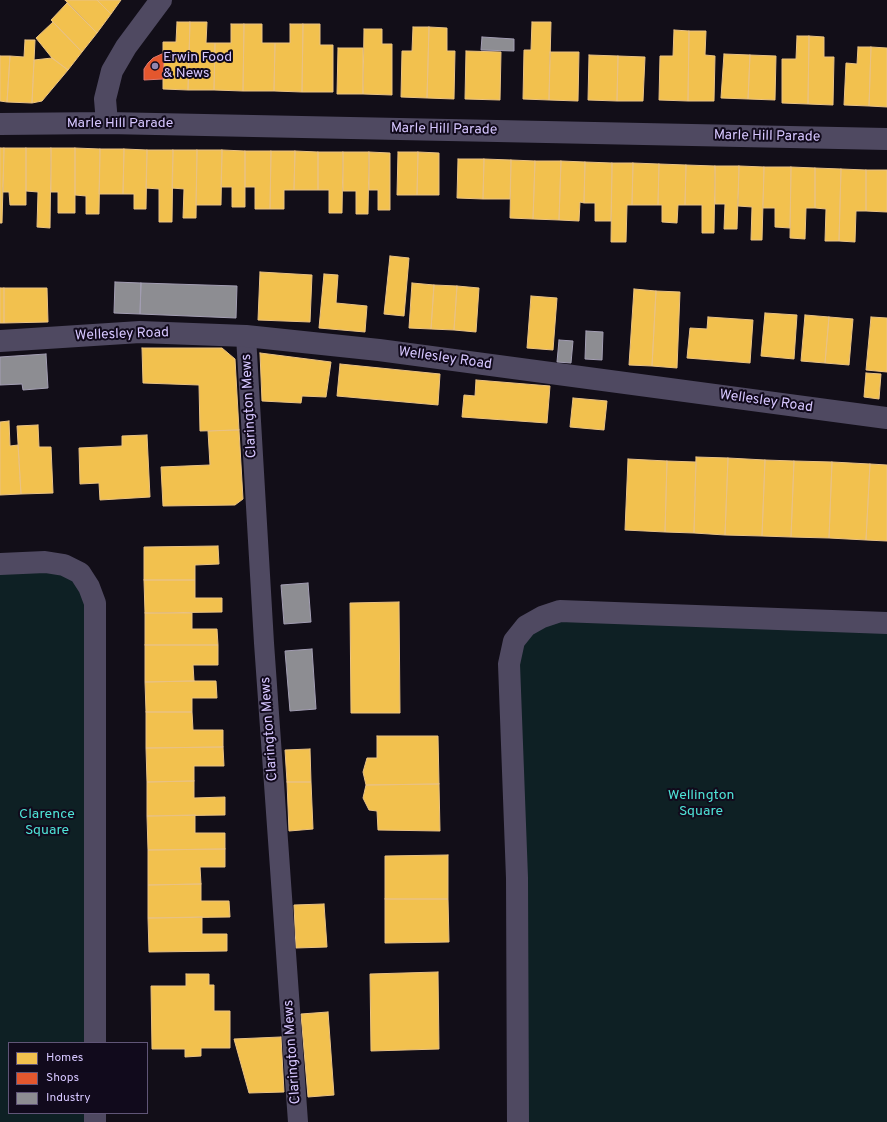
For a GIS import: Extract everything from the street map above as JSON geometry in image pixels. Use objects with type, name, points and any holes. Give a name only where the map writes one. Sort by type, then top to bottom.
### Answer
[{"type":"street","points":[[107,123],[105,99],[112,71],[126,47],[161,0]]},
{"type":"street","name":"Marle Hill Parade","points":[[0,124],[107,123],[887,139]]},
{"type":"street","name":"Wellesley Road","points":[[0,341],[140,332],[246,336],[380,350],[887,418]]},
{"type":"street","points":[[0,564],[45,562],[64,565],[80,573],[89,587],[95,603],[95,1042]]},
{"type":"street","points":[[518,1122],[518,878],[509,664],[514,641],[526,626],[542,617],[560,611],[887,623]]},
{"type":"lane","name":"Clarington Mews","points":[[246,336],[265,651],[298,1122]]},
{"type":"green space","name":"Clarence Square","points":[[45,562],[89,587],[95,1042],[8,1042],[8,1114],[95,1114],[95,1122],[0,1122],[0,564]]},
{"type":"green space","name":"Wellington Square","points":[[542,617],[887,623],[887,1122],[518,1122],[511,698],[526,626]]},
{"type":"building: Homes","points":[[65,0],[97,0],[111,14],[97,33]]},
{"type":"building: Homes","points":[[97,0],[121,0],[111,14]]},
{"type":"building: Homes","points":[[67,3],[97,33],[82,52],[51,20]]},
{"type":"building: Homes","points":[[53,22],[82,52],[68,70],[52,58],[36,38]]},
{"type":"building: Homes","points":[[177,22],[190,22],[188,90],[163,89],[163,42],[176,42]]},
{"type":"building: Homes","points":[[190,22],[207,22],[206,43],[215,43],[214,90],[188,90]]},
{"type":"building: Homes","points":[[532,22],[551,22],[549,100],[523,99],[524,50],[531,50]]},
{"type":"building: Homes","points":[[231,24],[244,24],[243,91],[214,90],[215,43],[231,43]]},
{"type":"building: Homes","points":[[244,24],[262,24],[262,43],[275,43],[274,91],[243,91]]},
{"type":"building: Homes","points":[[290,24],[303,24],[302,92],[274,91],[275,43],[290,43]]},
{"type":"building: Homes","points":[[303,24],[320,24],[320,45],[333,45],[333,92],[302,92]]},
{"type":"building: Homes","points":[[413,27],[429,27],[427,98],[401,97],[402,51],[412,51]]},
{"type":"building: Homes","points":[[429,27],[447,28],[447,51],[455,51],[454,99],[427,98]]},
{"type":"building: Homes","points":[[364,29],[382,29],[382,44],[392,44],[392,95],[363,94]]},
{"type":"building: Homes","points":[[674,30],[689,31],[688,101],[659,100],[660,56],[673,56]]},
{"type":"building: Homes","points":[[689,31],[706,31],[705,55],[715,56],[714,101],[688,101]]},
{"type":"building: Homes","points":[[797,36],[809,36],[808,104],[782,103],[782,59],[796,59]]},
{"type":"building: Homes","points":[[809,36],[824,37],[824,57],[834,57],[833,105],[808,104]]},
{"type":"building: Homes","points":[[25,40],[35,40],[32,103],[7,102],[10,56],[24,57]]},
{"type":"building: Homes","points":[[858,47],[871,47],[869,106],[844,105],[846,63],[857,64]]},
{"type":"building: Homes","points":[[871,47],[887,48],[887,107],[869,106]]},
{"type":"building: Homes","points":[[338,48],[363,48],[363,94],[337,94]]},
{"type":"building: Homes","points":[[466,51],[501,52],[500,100],[465,99]]},
{"type":"building: Homes","points":[[550,52],[579,52],[578,101],[549,100]]},
{"type":"building: Homes","points":[[724,54],[750,55],[748,99],[721,98]]},
{"type":"building: Homes","points":[[589,55],[618,56],[617,101],[588,100]]},
{"type":"building: Homes","points":[[750,55],[776,56],[775,100],[748,99]]},
{"type":"building: Homes","points":[[0,56],[10,56],[7,102],[0,101]]},
{"type":"building: Homes","points":[[618,56],[645,57],[643,101],[617,101]]},
{"type":"building: Homes","points":[[52,58],[68,70],[42,101],[32,103],[34,60]]},
{"type":"building: Homes","points":[[0,148],[4,148],[2,223],[0,223]]},
{"type":"building: Homes","points":[[4,148],[26,148],[26,205],[10,205],[9,192],[3,192]]},
{"type":"building: Homes","points":[[26,148],[51,148],[50,228],[37,227],[38,192],[26,191]]},
{"type":"building: Homes","points":[[51,148],[75,148],[75,213],[58,213],[58,192],[51,192]]},
{"type":"building: Homes","points":[[75,148],[100,149],[99,214],[86,214],[86,196],[75,195]]},
{"type":"building: Homes","points":[[100,149],[124,149],[123,194],[99,194]]},
{"type":"building: Homes","points":[[124,149],[147,150],[146,209],[134,209],[134,194],[123,194]]},
{"type":"building: Homes","points":[[147,150],[173,150],[172,222],[159,222],[159,189],[146,188]]},
{"type":"building: Homes","points":[[173,150],[197,150],[196,218],[183,218],[184,189],[172,188]]},
{"type":"building: Homes","points":[[197,150],[222,150],[221,205],[196,205]]},
{"type":"building: Homes","points":[[222,150],[245,151],[245,207],[232,207],[232,187],[221,187]]},
{"type":"building: Homes","points":[[245,151],[271,151],[270,209],[255,209],[255,187],[245,187]]},
{"type":"building: Homes","points":[[271,151],[295,151],[294,190],[284,190],[284,209],[270,209]]},
{"type":"building: Homes","points":[[295,151],[318,152],[318,190],[294,190]]},
{"type":"building: Homes","points":[[318,152],[343,152],[342,213],[329,213],[329,190],[318,190]]},
{"type":"building: Homes","points":[[343,152],[369,152],[368,214],[356,214],[356,191],[343,191]]},
{"type":"building: Homes","points":[[369,152],[390,153],[390,210],[378,210],[378,190],[369,190]]},
{"type":"building: Homes","points":[[398,152],[418,152],[417,195],[397,195]]},
{"type":"building: Homes","points":[[418,152],[439,153],[439,195],[417,195]]},
{"type":"building: Homes","points":[[458,159],[484,159],[483,199],[457,198]]},
{"type":"building: Homes","points":[[484,159],[511,160],[510,199],[483,199]]},
{"type":"building: Homes","points":[[511,160],[535,161],[533,219],[510,218]]},
{"type":"building: Homes","points":[[535,161],[561,161],[559,220],[533,219]]},
{"type":"building: Homes","points":[[561,161],[585,162],[584,203],[580,202],[579,221],[559,220]]},
{"type":"building: Homes","points":[[585,162],[612,163],[611,221],[595,221],[595,203],[584,203]]},
{"type":"building: Homes","points":[[612,163],[633,163],[632,205],[627,205],[626,242],[611,242]]},
{"type":"building: Homes","points":[[633,163],[659,164],[658,205],[632,205]]},
{"type":"building: Homes","points":[[659,164],[686,165],[685,205],[678,205],[677,223],[662,222],[662,205],[658,205]]},
{"type":"building: Homes","points":[[686,165],[715,166],[714,233],[702,233],[702,205],[685,205]]},
{"type":"building: Homes","points":[[715,166],[739,166],[737,229],[724,229],[725,204],[715,204]]},
{"type":"building: Homes","points":[[739,166],[764,167],[762,240],[751,240],[752,207],[738,206]]},
{"type":"building: Homes","points":[[764,167],[791,167],[790,228],[775,227],[775,208],[763,208]]},
{"type":"building: Homes","points":[[791,167],[815,168],[815,208],[806,208],[805,239],[790,238]]},
{"type":"building: Homes","points":[[815,168],[841,169],[839,241],[825,241],[826,209],[815,208]]},
{"type":"building: Homes","points":[[841,169],[866,170],[866,211],[856,211],[855,242],[839,241]]},
{"type":"building: Homes","points":[[866,170],[887,170],[887,212],[866,211]]},
{"type":"building: Homes","points":[[390,256],[409,258],[404,316],[384,314]]},
{"type":"building: Homes","points":[[260,272],[312,275],[310,322],[258,320]]},
{"type":"building: Homes","points":[[324,274],[338,275],[336,303],[367,306],[365,332],[319,328]]},
{"type":"building: Homes","points":[[412,283],[434,285],[431,329],[409,328]]},
{"type":"building: Homes","points":[[434,285],[457,286],[454,330],[431,329]]},
{"type":"building: Homes","points":[[457,286],[479,288],[476,332],[454,330]]},
{"type":"building: Homes","points":[[0,288],[4,288],[4,323],[0,323]]},
{"type":"building: Homes","points":[[4,288],[47,288],[48,322],[4,323]]},
{"type":"building: Homes","points":[[634,289],[656,291],[652,366],[629,365]]},
{"type":"building: Homes","points":[[656,291],[680,292],[677,368],[652,366]]},
{"type":"building: Homes","points":[[531,296],[557,298],[553,350],[527,348]]},
{"type":"building: Homes","points":[[765,313],[797,315],[794,359],[761,356]]},
{"type":"building: Homes","points":[[805,315],[829,317],[825,363],[801,361]]},
{"type":"building: Homes","points":[[708,317],[753,320],[750,363],[687,358],[690,328],[707,329]]},
{"type":"building: Homes","points":[[829,317],[853,319],[849,365],[825,363]]},
{"type":"building: Homes","points":[[871,317],[887,318],[887,372],[866,370]]},
{"type":"building: Homes","points":[[142,348],[222,348],[235,359],[239,430],[200,431],[199,385],[143,383]]},
{"type":"building: Homes","points":[[260,353],[331,362],[326,397],[302,396],[301,403],[262,401]]},
{"type":"building: Homes","points":[[340,364],[440,374],[438,405],[337,396]]},
{"type":"building: Homes","points":[[866,373],[881,374],[879,399],[864,397]]},
{"type":"building: Homes","points":[[476,380],[550,386],[547,423],[462,417],[464,395],[475,396]]},
{"type":"building: Homes","points":[[573,398],[607,401],[604,430],[570,427]]},
{"type":"building: Homes","points":[[9,421],[10,446],[18,445],[21,494],[0,495],[0,422]]},
{"type":"building: Homes","points":[[38,425],[39,447],[51,447],[53,493],[21,494],[17,426]]},
{"type":"building: Homes","points":[[239,430],[243,499],[235,505],[163,506],[161,467],[210,465],[208,431]]},
{"type":"building: Homes","points":[[147,435],[150,497],[100,500],[99,483],[80,484],[79,448],[122,446],[122,436]]},
{"type":"building: Homes","points":[[696,457],[728,458],[725,535],[694,533]]},
{"type":"building: Homes","points":[[728,458],[765,460],[762,536],[725,535]]},
{"type":"building: Homes","points":[[628,459],[667,461],[665,532],[625,530]]},
{"type":"building: Homes","points":[[765,460],[794,461],[791,537],[762,536]]},
{"type":"building: Homes","points":[[667,461],[696,462],[694,533],[665,532]]},
{"type":"building: Homes","points":[[794,461],[832,462],[829,538],[791,537]]},
{"type":"building: Homes","points":[[832,462],[870,464],[866,540],[829,538]]},
{"type":"building: Homes","points":[[870,464],[887,465],[887,541],[866,540]]},
{"type":"building: Homes","points":[[218,546],[219,564],[195,565],[195,580],[144,580],[144,547]]},
{"type":"building: Homes","points":[[144,580],[195,580],[195,598],[222,598],[222,612],[145,613]]},
{"type":"building: Homes","points":[[399,602],[400,713],[351,713],[350,603]]},
{"type":"building: Homes","points":[[145,613],[192,613],[192,629],[217,629],[218,645],[145,645]]},
{"type":"building: Homes","points":[[145,645],[218,645],[218,665],[193,665],[194,681],[145,682]]},
{"type":"building: Homes","points":[[216,681],[217,698],[192,698],[192,712],[146,712],[145,682]]},
{"type":"building: Homes","points":[[146,712],[192,712],[193,730],[223,730],[223,747],[146,748]]},
{"type":"building: Homes","points":[[377,736],[438,736],[439,784],[366,785],[363,772],[367,758],[377,758]]},
{"type":"building: Homes","points":[[223,747],[224,766],[194,766],[194,781],[147,782],[146,748]]},
{"type":"building: Homes","points":[[310,749],[311,782],[287,782],[285,750]]},
{"type":"building: Homes","points":[[194,781],[194,798],[225,797],[225,815],[147,816],[147,782]]},
{"type":"building: Homes","points":[[287,782],[311,782],[313,829],[289,831]]},
{"type":"building: Homes","points":[[439,784],[440,831],[378,830],[377,811],[369,810],[363,798],[366,785]]},
{"type":"building: Homes","points":[[195,815],[195,833],[225,833],[225,849],[148,850],[147,816]]},
{"type":"building: Homes","points":[[225,849],[225,867],[200,867],[201,884],[148,885],[148,850]]},
{"type":"building: Homes","points":[[448,855],[448,899],[385,899],[385,856]]},
{"type":"building: Homes","points":[[201,884],[201,901],[229,901],[230,917],[148,918],[148,885]]},
{"type":"building: Homes","points":[[385,899],[448,899],[449,942],[385,943]]},
{"type":"building: Homes","points":[[324,904],[327,947],[296,948],[294,905]]},
{"type":"building: Homes","points":[[202,917],[202,934],[227,934],[227,951],[149,952],[148,918]]},
{"type":"building: Homes","points":[[438,972],[439,1049],[371,1051],[370,974]]},
{"type":"building: Homes","points":[[186,974],[209,974],[209,985],[214,985],[214,1011],[230,1011],[230,1048],[201,1048],[201,1056],[185,1057],[185,1049],[152,1049],[151,986],[186,986]]},
{"type":"building: Homes","points":[[328,1012],[334,1095],[308,1097],[301,1014]]},
{"type":"building: Homes","points":[[281,1037],[284,1092],[249,1093],[234,1039]]},
{"type":"building: Shops","name":"Erwin Food & News","points":[[164,53],[163,79],[144,80],[144,69],[148,63],[153,58]]},
{"type":"building: Industry","points":[[482,37],[514,39],[514,51],[481,50]]},
{"type":"building: Industry","points":[[115,282],[141,283],[140,314],[114,313]]},
{"type":"building: Industry","points":[[141,283],[237,286],[236,318],[140,314]]},
{"type":"building: Industry","points":[[586,331],[603,332],[602,360],[585,359]]},
{"type":"building: Industry","points":[[559,340],[573,341],[571,363],[557,362]]},
{"type":"building: Industry","points":[[46,354],[48,388],[23,390],[22,384],[0,385],[0,357]]},
{"type":"building: Industry","points":[[308,583],[311,622],[284,624],[281,585]]},
{"type":"building: Industry","points":[[312,649],[316,709],[290,711],[285,651]]},
{"type":"place","name":"Erwin Food & News","points":[[155,66]]}]
